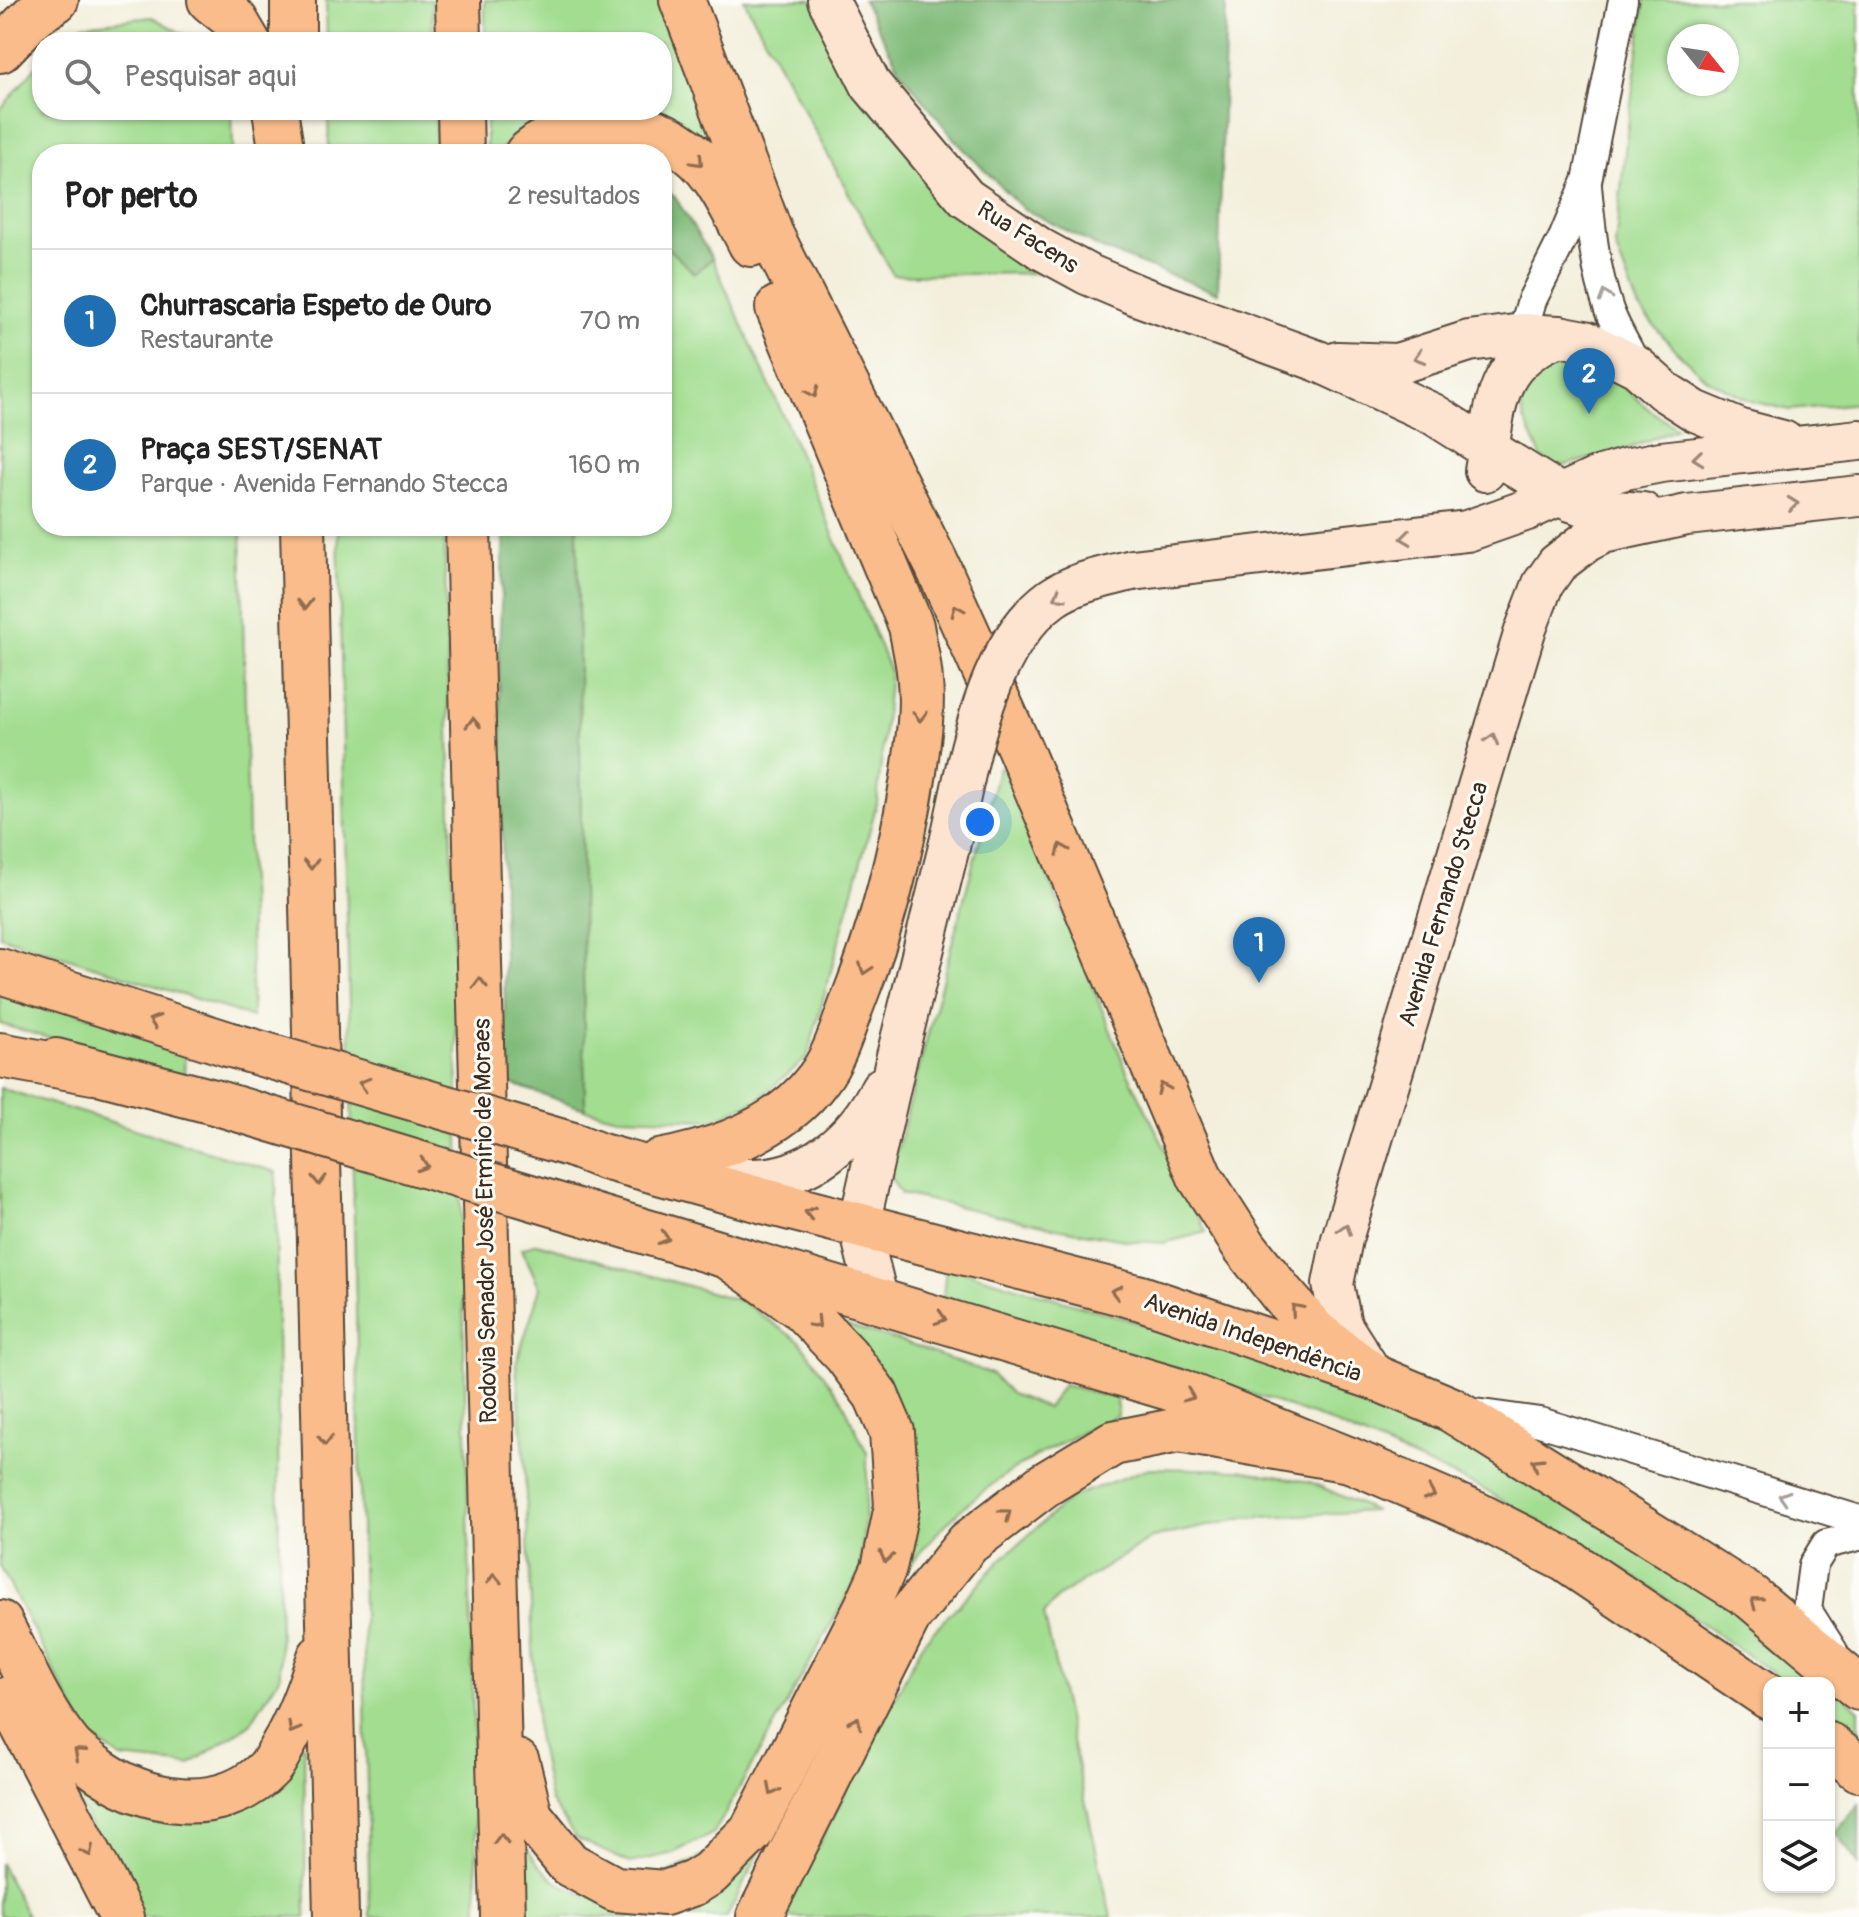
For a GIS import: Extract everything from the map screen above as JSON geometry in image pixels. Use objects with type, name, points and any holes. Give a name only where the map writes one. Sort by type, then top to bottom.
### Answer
[{"type":"main road","points":[[0,15],[9,0]]},
{"type":"main road","points":[[0,50],[35,14],[56,0]]},
{"type":"main road","points":[[210,0],[235,20],[242,32]]},
{"type":"main road","points":[[293,0],[293,32]]},
{"type":"main road","points":[[458,0],[459,32]]},
{"type":"main road","points":[[682,0],[771,235],[936,563],[1019,747],[1200,1177],[1245,1247],[1315,1332],[1376,1378]]},
{"type":"main road","name":"Rua Facens","points":[[828,0],[871,85],[966,198],[1041,249],[1087,274],[1139,296],[1318,361],[1433,414],[1487,459],[1545,485]]},
{"type":"main road","points":[[277,120],[280,144]]},
{"type":"main road","points":[[294,120],[295,144]]},
{"type":"main road","points":[[460,120],[461,144]]},
{"type":"main road","points":[[540,144],[548,138],[592,123],[626,123],[663,134],[689,152],[715,178],[750,242],[886,564],[911,626],[921,681],[916,761],[890,886],[858,989],[825,1067],[803,1096],[779,1117],[704,1153],[659,1162]]},
{"type":"main road","name":"Rua Facens","points":[[1318,361],[1397,364],[1469,341],[1524,349]]},
{"type":"main road","points":[[1524,349],[1585,341],[1637,367],[1676,400],[1695,411],[1741,430],[1799,445]]},
{"type":"main road","points":[[1467,531],[1477,524],[1489,505],[1487,459],[1491,427],[1524,349]]},
{"type":"main road","points":[[1524,349],[1501,427],[1511,451],[1545,485]]},
{"type":"main road","points":[[886,1302],[876,1293],[859,1225],[897,1056],[978,724],[1000,660],[1019,630],[1052,598],[1087,581],[1132,570],[1467,531],[1516,515],[1545,485],[1625,469],[1661,462],[1859,440]]},
{"type":"main road","name":"Avenida Fernando Stecca","points":[[1545,485],[1571,501],[1599,510],[1687,515]]},
{"type":"main road","name":"Avenida Fernando Stecca","points":[[1376,1378],[1341,1325],[1333,1284],[1342,1239],[1525,631],[1543,584],[1568,554],[1603,533],[1687,515],[1859,496]]},
{"type":"main road","points":[[303,536],[336,1917]]},
{"type":"main road","name":"Rodovia Senador José Ermírio de Moraes","points":[[468,536],[503,1917]]},
{"type":"main road","name":"Avenida Independência","points":[[0,971],[228,1044],[764,1201],[1141,1298],[1376,1378],[1450,1409],[1751,1597],[1857,1687]]},
{"type":"main road","points":[[0,1045],[214,1102],[1176,1390],[1478,1515],[1566,1560],[1763,1693]]},
{"type":"main road","points":[[0,1055],[93,1072]]},
{"type":"main road","points":[[579,1147],[747,1179],[780,1177],[802,1170],[828,1153],[862,1121],[897,1056]]},
{"type":"main road","points":[[497,1685],[530,1816],[569,1864],[615,1889],[665,1893],[694,1883],[710,1873],[752,1831],[884,1568],[897,1506],[892,1432],[876,1395],[846,1355],[801,1308],[732,1259]]},
{"type":"main road","points":[[759,1917],[909,1616],[968,1543],[1044,1485],[1113,1443],[1179,1430],[1350,1460]]},
{"type":"main road","points":[[0,1623],[48,1714],[70,1747],[103,1773],[143,1794],[175,1801],[210,1800],[237,1793],[271,1767],[300,1716],[330,1629]]},
{"type":"main road","points":[[0,1683],[122,1917]]},
{"type":"main road","points":[[1834,1749],[1859,1769]]},
{"type":"street","points":[[1524,349],[1587,181],[1623,0]]},
{"type":"street","points":[[1587,181],[1592,243],[1600,282],[1610,313],[1637,367]]},
{"type":"street","points":[[1450,1409],[1540,1422],[1859,1520]]},
{"type":"street","points":[[1857,1687],[1807,1610],[1813,1565],[1826,1544],[1859,1536]]},
{"type":"green space","points":[[326,0],[432,0],[433,32],[327,32]]},
{"type":"green space","points":[[485,0],[673,0],[739,165],[656,120],[672,120],[672,32],[485,32]]},
{"type":"green space","points":[[744,0],[812,0],[956,209],[1043,273],[893,275]]},
{"type":"green space","points":[[863,0],[1226,0],[1218,293],[1102,249],[1022,208],[955,140],[901,72]]},
{"type":"green space","points":[[1645,0],[1859,0],[1859,403],[1790,410],[1751,401],[1706,379],[1675,350],[1638,307],[1615,246]]},
{"type":"green space","points":[[152,17],[180,32],[74,32],[82,25]]},
{"type":"green space","points":[[32,71],[32,120],[232,120],[233,144],[32,144],[32,536],[241,536],[252,1017],[0,936],[0,110]]},
{"type":"green space","points":[[328,120],[435,120],[436,144],[329,144]]},
{"type":"green space","points":[[486,120],[549,120],[527,128],[507,144],[486,144]]},
{"type":"green space","points":[[672,195],[712,258],[695,274],[672,252]]},
{"type":"green space","points":[[672,252],[695,273],[712,258],[786,422],[890,671],[877,803],[807,1058],[757,1100],[712,1120],[618,1117],[585,1109],[577,536],[672,536]]},
{"type":"green space","points":[[1567,361],[1603,372],[1677,428],[1630,448],[1555,468],[1541,456],[1523,417],[1521,405],[1532,374],[1546,365]]},
{"type":"green space","points":[[338,536],[444,536],[478,1917],[370,1917]]},
{"type":"green space","points":[[504,536],[577,536],[585,1109],[506,1082],[499,655]]},
{"type":"green space","points":[[999,767],[1004,769],[1127,1071],[1206,1232],[1164,1243],[1130,1241],[1061,1229],[901,1194],[890,1177]]},
{"type":"green space","points":[[0,991],[185,1043],[184,1077],[0,1024]]},
{"type":"green space","points":[[0,1088],[276,1172],[280,1676],[250,1724],[189,1765],[121,1758],[87,1734],[0,1566]]},
{"type":"green space","points":[[537,1243],[741,1301],[800,1342],[842,1400],[867,1453],[860,1573],[714,1833],[673,1853],[630,1863],[576,1838],[550,1800],[537,1735],[524,1454],[516,1364],[540,1288],[522,1249]]},
{"type":"green space","points":[[946,1266],[1187,1337],[1348,1390],[1488,1454],[1759,1625],[1824,1677],[1778,1677],[1637,1578],[1479,1487],[1318,1417],[1182,1370],[943,1299]]},
{"type":"green space","points":[[840,1324],[992,1374],[1011,1394],[1047,1408],[1063,1385],[1116,1398],[1118,1416],[1055,1446],[998,1480],[946,1523],[901,1578],[905,1517]]},
{"type":"green space","points":[[1149,1468],[1240,1470],[1310,1482],[1375,1511],[1245,1518],[1152,1538],[1058,1597],[1044,1614],[1111,1917],[781,1917],[924,1641],[1002,1559],[1071,1497]]},
{"type":"green space","points":[[1835,1687],[1859,1710],[1859,1746],[1835,1724]]},
{"type":"green space","points":[[41,1733],[164,1810],[304,1745],[306,1917],[140,1917]]},
{"type":"green space","points":[[1859,1804],[1859,1865],[1835,1832]]},
{"type":"green space","points":[[775,1821],[727,1917],[527,1917],[525,1845],[542,1869],[560,1884],[610,1901]]},
{"type":"green space","points":[[0,1863],[28,1917],[0,1917]]},
{"type":"place","name":"Praça SEST/SENAT","points":[[1589,414]]},
{"type":"place","name":"Churrascaria Espeto de Ouro","points":[[1259,983]]}]
